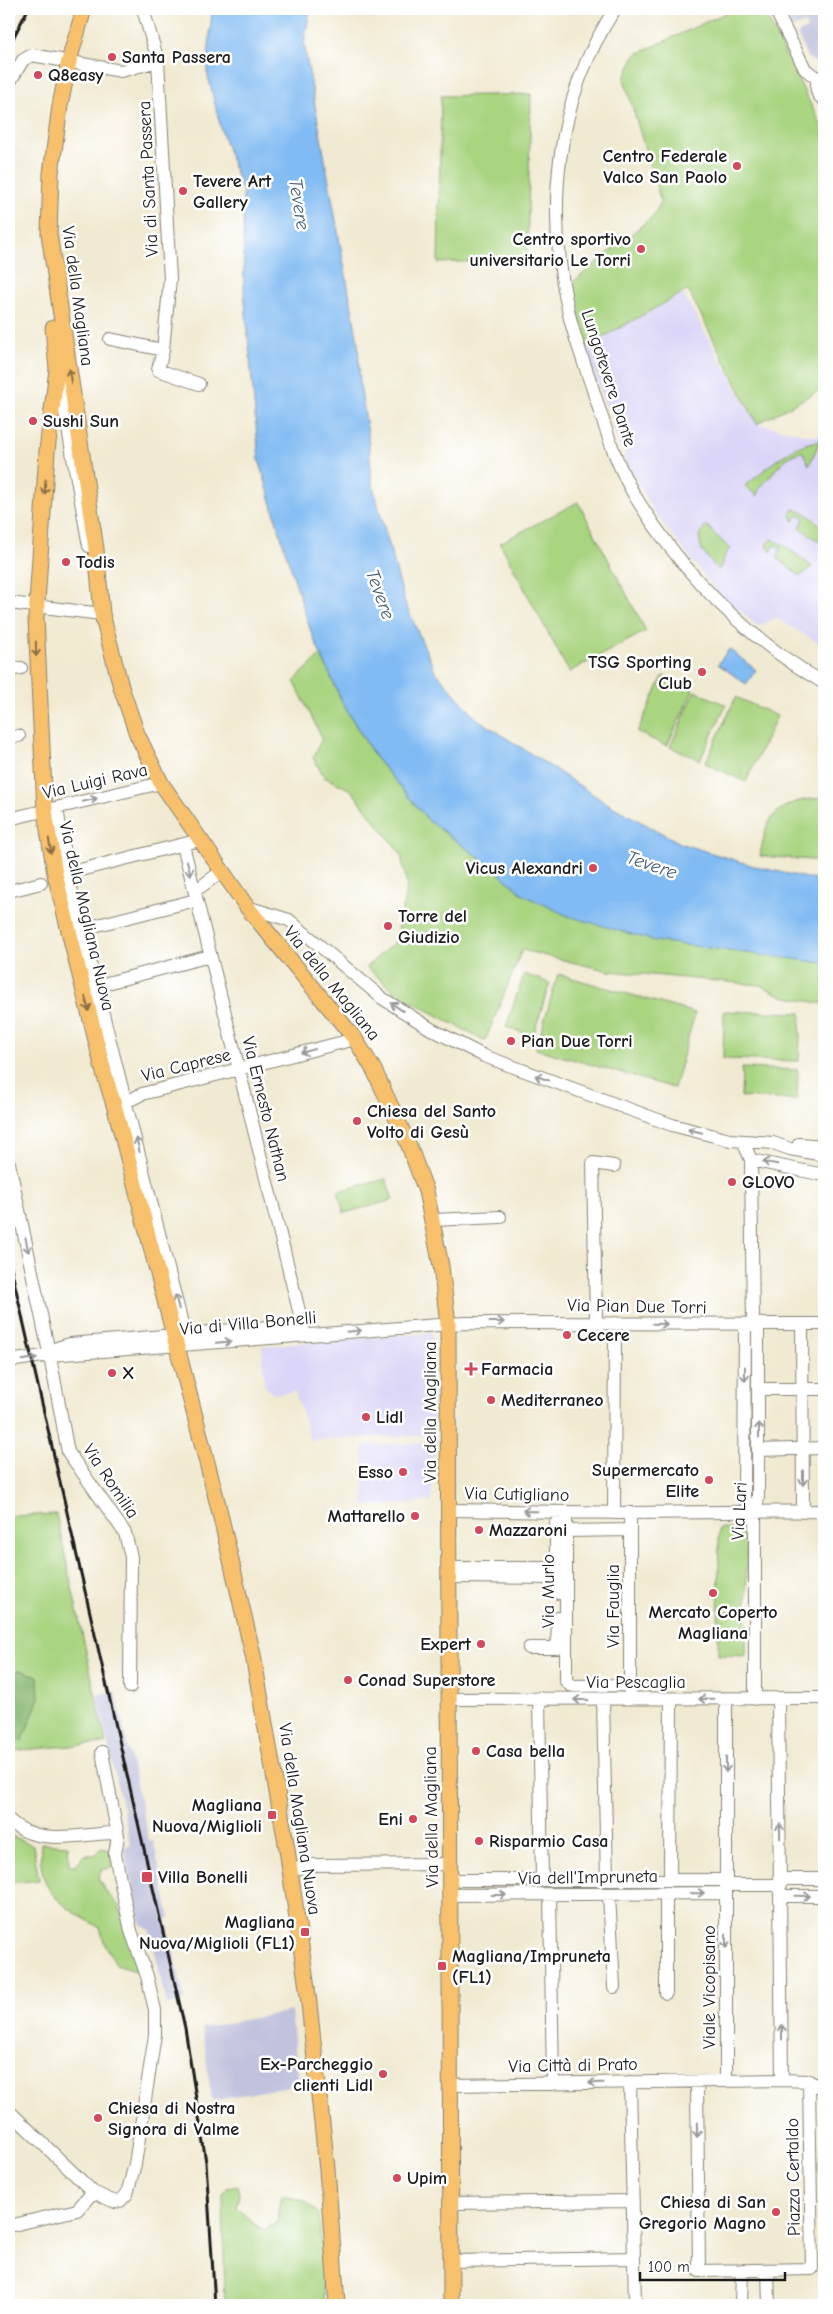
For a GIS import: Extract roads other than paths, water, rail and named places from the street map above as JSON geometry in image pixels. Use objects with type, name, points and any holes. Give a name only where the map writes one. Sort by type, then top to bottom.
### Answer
[{"type":"main road","name":"Via della Magliana","points":[[84,9],[69,61],[60,106],[51,173],[50,245],[54,254],[74,438],[102,614],[128,710],[160,783],[247,906],[355,1039],[374,1070],[408,1143],[420,1173],[434,1220],[448,1324],[451,2305]]},
{"type":"main road","name":"Via della Magliana Nuova","points":[[50,245],[47,256],[57,369],[47,451],[37,606],[37,668],[51,810],[55,874],[104,1073],[121,1104],[251,1644],[290,1870],[308,1995],[327,2170],[337,2305]]},
{"type":"street","name":"Via di Santa Passera","points":[[143,9],[158,61],[170,279],[163,350],[158,370],[199,384]]},
{"type":"street","name":"Lungotevere Dante","points":[[615,9],[599,32],[576,85],[561,148],[558,232],[569,316],[615,455],[639,504],[692,574],[724,608],[775,652],[824,683]]},
{"type":"street","points":[[774,9],[805,69],[821,77],[817,93],[824,100]]},
{"type":"street","points":[[9,82],[20,63],[28,56],[38,55],[120,71],[158,61]]},
{"type":"street","points":[[110,339],[163,350]]},
{"type":"street","name":"Via della Magliana","points":[[57,369],[74,438]]},
{"type":"street","points":[[47,451],[57,439],[74,438]]},
{"type":"street","points":[[9,603],[102,614]]},
{"type":"street","name":"Via Luigi Rava","points":[[9,820],[160,783]]},
{"type":"street","points":[[76,871],[200,840]]},
{"type":"street","name":"Via Ernesto Nathan","points":[[182,845],[304,1330]]},
{"type":"street","points":[[90,927],[196,896],[222,871]]},
{"type":"street","points":[[9,891],[41,883]]},
{"type":"street","points":[[247,906],[289,920],[382,998],[431,1029],[470,1050],[657,1121],[730,1140],[824,1146]]},
{"type":"street","points":[[107,983],[210,956]]},
{"type":"street","name":"Via Caprese","points":[[121,1104],[142,1094],[355,1039]]},
{"type":"street","points":[[743,1141],[750,1160],[752,1325],[744,1498],[755,1513]]},
{"type":"street","points":[[773,1143],[790,1150],[824,1155]]},
{"type":"street","points":[[750,1160],[824,1175]]},
{"type":"street","name":"Via Romilia","points":[[9,1163],[50,1355],[68,1452],[125,1533],[131,1557],[130,1687]]},
{"type":"street","points":[[596,1322],[593,1163],[614,1166]]},
{"type":"street","points":[[434,1220],[500,1217]]},
{"type":"street","name":"Via Pian Due Torri","points":[[448,1324],[596,1322],[752,1325],[824,1324]]},
{"type":"street","points":[[614,1323],[614,1513]]},
{"type":"street","name":"Via di Villa Bonelli","points":[[9,1361],[178,1339],[304,1330],[448,1324]]},
{"type":"street","points":[[802,1324],[803,1512]]},
{"type":"street","name":"Via Lari","points":[[752,1325],[759,1389],[758,1498],[755,1513],[755,1699]]},
{"type":"street","points":[[759,1389],[824,1388]]},
{"type":"street","points":[[759,1450],[824,1448]]},
{"type":"street","name":"Via Cutigliano","points":[[449,1510],[614,1513],[824,1511]]},
{"type":"street","name":"Via Murlo","points":[[566,1512],[561,1527],[566,1681],[570,1685],[630,1685]]},
{"type":"street","name":"Via Fauglia","points":[[630,1513],[630,1699]]},
{"type":"street","points":[[448,1573],[556,1568],[561,1527],[630,1530]]},
{"type":"street","points":[[448,1573],[558,1578],[557,1648],[529,1648]]},
{"type":"street","points":[[539,1698],[542,1880]]},
{"type":"street","name":"Via Pescaglia","points":[[448,1699],[671,1700],[824,1698]]},
{"type":"street","name":"Viale Vicopisano","points":[[726,1699],[726,2081]]},
{"type":"street","points":[[778,1699],[782,2080]]},
{"type":"street","points":[[604,1700],[607,1880]]},
{"type":"street","points":[[670,1879],[671,1700]]},
{"type":"street","points":[[9,2111],[92,2192],[115,2202],[123,2199],[131,2186],[155,2035],[155,2010],[150,1986],[131,1931],[120,1880],[112,1835],[102,1752]]},
{"type":"street","points":[[9,1820],[17,1828],[40,1835],[69,1838],[112,1835]]},
{"type":"street","points":[[290,1870],[311,1865],[450,1864]]},
{"type":"street","name":"Via dell'Impruneta","points":[[450,1888],[542,1880],[670,1879],[726,1886],[781,1887],[824,1896]]},
{"type":"street","name":"Via dell'Impruneta","points":[[781,1887],[824,1879]]},
{"type":"street","name":"Via dell'Impruneta","points":[[450,1888],[550,1895],[666,1893],[726,1886]]},
{"type":"street","points":[[666,1893],[666,1993]]},
{"type":"street","points":[[610,1894],[614,1987]]},
{"type":"street","points":[[550,1895],[553,2084]]},
{"type":"street","points":[[697,2082],[809,2081],[811,2079],[824,2078]]},
{"type":"street","points":[[809,2081],[817,2086],[824,2086]]},
{"type":"street","name":"Piazza Certaldo","points":[[697,2082],[699,2270],[768,2270],[812,2269],[809,2081]]},
{"type":"street","points":[[630,2082],[635,2305]]},
{"type":"street","name":"Via Città di Prato","points":[[450,2086],[697,2082]]},
{"type":"street","points":[[9,2226],[77,2210],[92,2192]]},
{"type":"street","points":[[451,2203],[633,2201]]},
{"type":"street","points":[[451,2261],[633,2258]]},
{"type":"street","points":[[742,2270],[742,2305]]},
{"type":"street","points":[[768,2270],[769,2305]]},
{"type":"water","name":"Tevere","points":[[212,9],[310,9],[304,44],[358,342],[360,385],[368,434],[372,483],[405,603],[435,671],[476,718],[606,803],[682,844],[754,866],[806,878],[824,879],[824,963],[655,941],[568,916],[524,895],[488,864],[429,821],[375,757],[343,704],[311,632],[259,459],[244,291],[243,193],[222,133],[207,72]]},
{"type":"water","points":[[729,649],[756,670],[746,684],[718,664]]},
{"type":"railway","points":[[9,46],[28,9]]},
{"type":"railway","points":[[9,1259],[185,2028],[206,2162],[215,2305]]},
{"type":"place","name":"Santa Passera","points":[[112,57]]},
{"type":"place","name":"Q8easy","points":[[38,75]]},
{"type":"place","name":"Centro Federale Valco San Paolo","points":[[737,166]]},
{"type":"place","name":"Tevere Art Gallery","points":[[183,191]]},
{"type":"place","name":"Centro sportivo universitario Le Torri","points":[[641,249]]},
{"type":"place","name":"Sushi Sun","points":[[33,421]]},
{"type":"place","name":"Todis","points":[[66,562]]},
{"type":"place","name":"TSG Sporting Club","points":[[702,672]]},
{"type":"place","name":"Vicus Alexandri","points":[[593,868]]},
{"type":"place","name":"Torre del Giudizio","points":[[388,926]]},
{"type":"place","name":"Pian Due Torri","points":[[511,1041]]},
{"type":"place","name":"Chiesa del Santo Volto di Gesù","points":[[357,1121]]},
{"type":"place","name":"GLOVO","points":[[732,1182]]},
{"type":"place","name":"Cecere","points":[[567,1335]]},
{"type":"place","name":"Farmacia","points":[[471,1369]]},
{"type":"place","name":"X","points":[[112,1373]]},
{"type":"place","name":"Mediterraneo","points":[[491,1400]]},
{"type":"place","name":"Lidl","points":[[366,1417]]},
{"type":"place","name":"Esso","points":[[403,1472]]},
{"type":"place","name":"Supermercato Elite","points":[[709,1480]]},
{"type":"place","name":"Mattarello","points":[[415,1516]]},
{"type":"place","name":"Mazzaroni","points":[[479,1530]]},
{"type":"place","name":"Mercato Coperto Magliana","points":[[713,1593]]},
{"type":"place","name":"Expert","points":[[481,1644]]},
{"type":"place","name":"Conad Superstore","points":[[348,1680]]},
{"type":"place","name":"Casa bella","points":[[476,1751]]},
{"type":"place","name":"Magliana Nuova/Miglioli","points":[[272,1815]]},
{"type":"place","name":"Eni","points":[[413,1819]]},
{"type":"place","name":"Risparmio Casa","points":[[479,1841]]},
{"type":"place","name":"Villa Bonelli","points":[[147,1877]]},
{"type":"place","name":"Magliana Nuova/Miglioli (FL1)","points":[[305,1932]]},
{"type":"place","name":"Magliana/Impruneta (FL1)","points":[[442,1966]]},
{"type":"place","name":"Ex-Parcheggio clienti Lidl","points":[[383,2074]]},
{"type":"place","name":"Chiesa di Nostra Signora di Valme","points":[[98,2118]]},
{"type":"place","name":"Upim","points":[[397,2178]]},
{"type":"place","name":"Chiesa di San Gregorio Magno","points":[[776,2212]]}]
